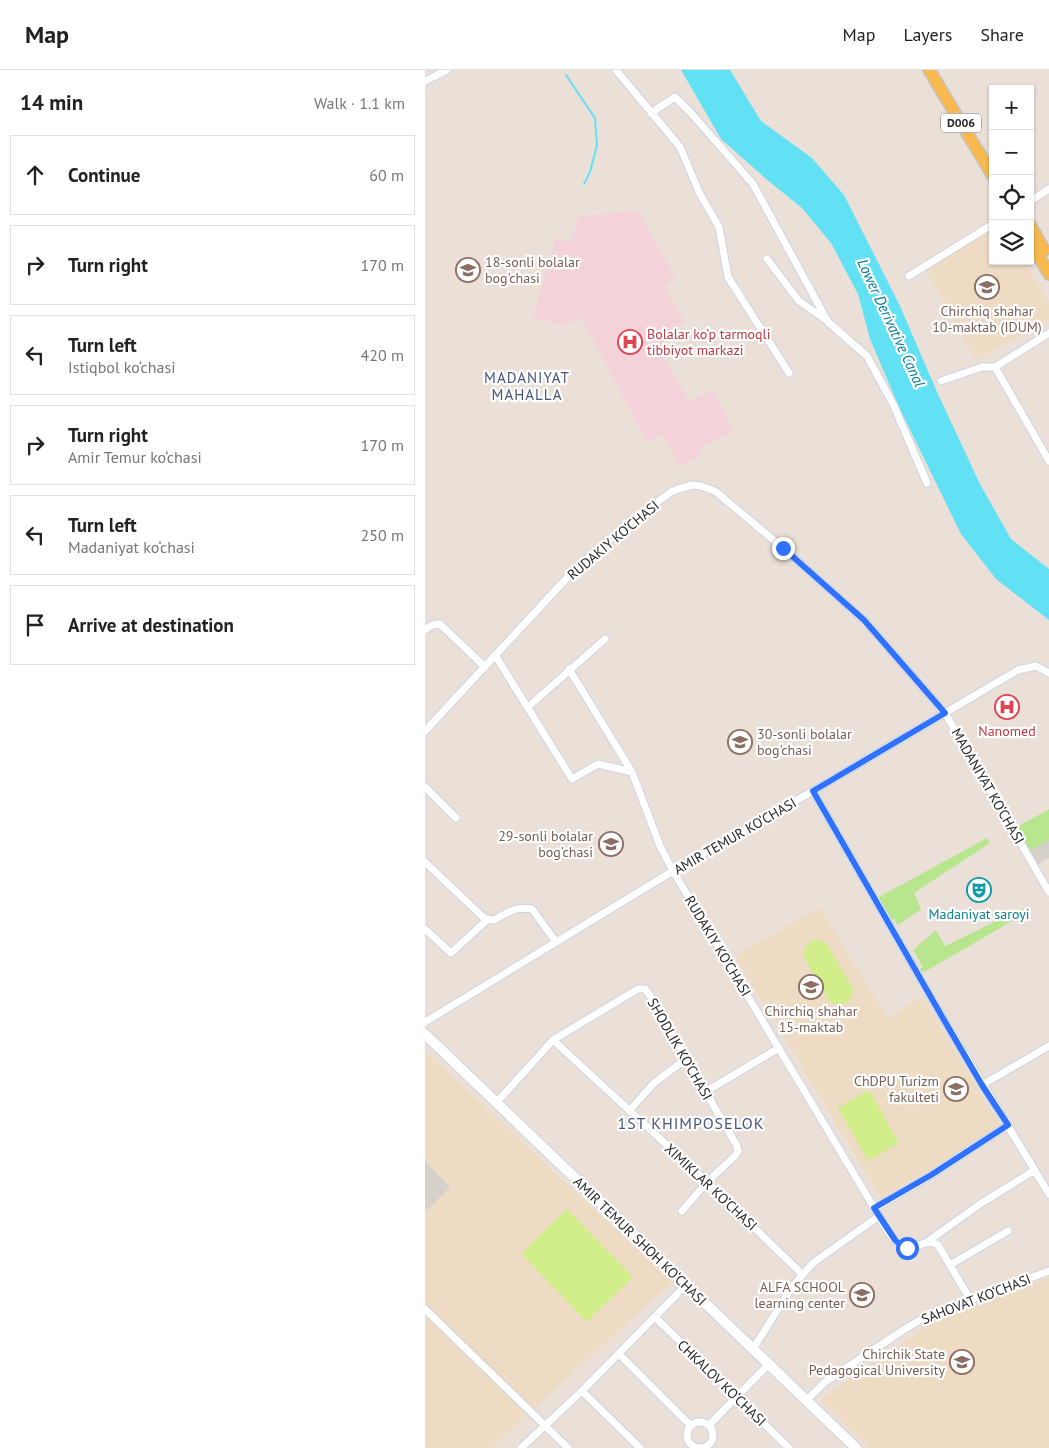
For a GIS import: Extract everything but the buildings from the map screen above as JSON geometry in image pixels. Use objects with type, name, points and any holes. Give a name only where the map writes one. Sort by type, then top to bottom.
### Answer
[{"type":"main road","name":"D006","points":[[929,70],[992,175]]},
{"type":"main road","name":"D006","points":[[938,70],[989,154]]},
{"type":"main road","points":[[1034,232],[1049,258]]},
{"type":"main road","points":[[1034,247],[1049,274]]},
{"type":"main road","name":"AMIR TEMUR SHOH KO‘CHASI","points":[[425,1034],[856,1448]]},
{"type":"street","points":[[425,82],[447,70]]},
{"type":"street","points":[[616,70],[679,147],[699,194],[719,227],[729,276],[789,373]]},
{"type":"street","points":[[651,113],[675,97],[747,177],[758,192],[828,322]]},
{"type":"street","points":[[1034,198],[1049,189]]},
{"type":"street","points":[[909,276],[989,226]]},
{"type":"street","points":[[767,259],[799,301],[828,322],[867,356],[893,404],[927,483]]},
{"type":"street","points":[[941,381],[982,367],[995,367],[1049,333]]},
{"type":"street","points":[[995,367],[1049,461]]},
{"type":"street","name":"MADANIYAT KO‘CHASI","points":[[671,492],[685,486],[701,486],[715,491],[864,620],[945,713],[1049,892]]},
{"type":"street","name":"RUDAKIY KO‘CHASI","points":[[425,731],[578,566],[632,521],[671,492]]},
{"type":"street","points":[[425,630],[434,624],[440,624],[485,667]]},
{"type":"street","points":[[528,707],[605,639]]},
{"type":"street","points":[[495,656],[572,779],[598,764],[632,772]]},
{"type":"street","name":"AMIR TEMUR KO‘CHASI","points":[[425,1022],[673,871],[1018,670],[1036,666],[1049,673]]},
{"type":"street","name":"RUDAKIY KO‘CHASI","points":[[569,669],[632,772],[660,846],[673,871],[874,1208],[895,1240],[903,1246],[907,1248],[926,1242]]},
{"type":"street","points":[[425,787],[456,818]]},
{"type":"street","points":[[813,791],[982,1085],[1049,1194]]},
{"type":"street","points":[[425,862],[487,920]]},
{"type":"street","points":[[425,930],[451,953],[487,920],[494,920],[514,909],[525,908],[532,909],[556,942]]},
{"type":"street","name":"SHODLIK KO‘CHASI","points":[[496,1103],[553,1040],[638,989],[645,989],[737,1146],[738,1151],[707,1182],[682,1211]]},
{"type":"street","name":"XIMIKLAR KO‘CHASI","points":[[553,1040],[707,1182],[802,1274]]},
{"type":"street","points":[[982,1085],[1049,1046]]},
{"type":"street","points":[[705,1092],[779,1048]]},
{"type":"street","points":[[629,1110],[654,1083],[686,1059]]},
{"type":"street","points":[[874,1208],[931,1175],[1008,1125]]},
{"type":"street","points":[[926,1242],[980,1204],[1035,1170]]},
{"type":"street","points":[[753,1349],[792,1287],[813,1262],[879,1216]]},
{"type":"street","points":[[950,1265],[1008,1232]]},
{"type":"street","points":[[926,1242],[933,1242],[938,1245],[970,1299]]},
{"type":"street","name":"SAHOVAT KO‘CHASI","points":[[807,1400],[825,1382],[908,1326],[933,1313],[1049,1271]]},
{"type":"street","points":[[521,1448],[582,1391],[685,1285]]},
{"type":"street","points":[[425,1309],[568,1448]]},
{"type":"street","name":"CHKALOV KO‘CHASI","points":[[655,1317],[789,1448]]},
{"type":"street","points":[[619,1354],[691,1425]]},
{"type":"street","points":[[709,1425],[769,1364]]},
{"type":"street","points":[[582,1391],[640,1448]]},
{"type":"street","points":[[702,1422],[709,1425],[713,1432],[711,1446],[698,1448],[689,1446],[687,1432],[691,1425],[702,1422]]},
{"type":"shaded area","name":"Bolalar ko‘p tarmoqli tibbiyot markazi","points":[[637,210],[676,278],[664,285],[685,322],[669,331],[661,354],[690,402],[713,390],[733,431],[699,448],[702,455],[680,467],[662,434],[647,442],[581,317],[566,326],[533,317],[556,237],[570,242],[579,217]]},
{"type":"shaded area","name":"Chirchiq shahar 10-maktab (IDUM)","points":[[989,231],[989,265],[1026,265],[1049,303],[1049,319],[976,361],[926,270]]},
{"type":"shaded area","points":[[1049,840],[1049,858],[1035,866],[1027,853]]},
{"type":"shaded area","points":[[820,907],[887,1018],[922,997],[1002,1128],[881,1198],[735,956]]},
{"type":"shaded area","points":[[425,1051],[672,1282],[491,1448],[425,1448]]},
{"type":"shaded area","points":[[425,1162],[450,1187],[427,1210],[425,1208]]},
{"type":"shaded area","name":"Chirchik State Pedagogical University","points":[[1049,1277],[1049,1448],[870,1448],[820,1400],[928,1325]]},
{"type":"green space","points":[[1049,809],[1049,840],[1030,851],[1017,827]]},
{"type":"green space","points":[[987,838],[990,843],[914,893],[921,909],[898,925],[894,919],[891,920],[889,918],[881,906],[879,897]]},
{"type":"green space","points":[[1023,908],[1026,913],[926,971],[922,972],[919,970],[923,967],[913,950],[936,930],[945,946]]},
{"type":"green space","points":[[814,940],[827,944],[853,989],[851,997],[846,1003],[834,1004],[830,1002],[804,958],[806,947]]},
{"type":"green space","points":[[869,1090],[899,1143],[868,1161],[838,1108]]},
{"type":"green space","points":[[567,1209],[633,1277],[587,1322],[521,1254]]},
{"type":"water","name":"Lower Derivative Canal","points":[[681,70],[730,70],[761,121],[812,158],[844,195],[900,306],[937,392],[980,484],[1011,539],[1049,569],[1049,620],[996,579],[961,534],[899,407],[870,339],[858,294],[831,243],[802,208],[721,139]]},
{"type":"waterway","points":[[566,75],[595,118],[597,145],[590,172],[584,184]]},
{"type":"place","name":"18-sonli bolalar bog'chasi","points":[[468,270]]},
{"type":"place","name":"Chirchiq shahar 10-maktab (IDUM)","points":[[987,287]]},
{"type":"place","name":"Bolalar ko‘p tarmoqli tibbiyot markazi","points":[[630,342]]},
{"type":"place","name":"Nanomed","points":[[1007,707]]},
{"type":"place","name":"30-sonli bolalar bog'chasi","points":[[740,742]]},
{"type":"place","name":"29-sonli bolalar bog'chasi","points":[[611,844]]},
{"type":"place","name":"Madaniyat saroyi","points":[[979,890]]},
{"type":"place","name":"Chirchiq shahar 15-maktab","points":[[811,987]]},
{"type":"place","name":"ChDPU Turizm fakulteti","points":[[956,1089]]},
{"type":"place","name":"ALFA SCHOOL learning center","points":[[862,1295]]},
{"type":"place","name":"Chirchik State Pedagogical University","points":[[962,1362]]},
{"type":"district","name":"MADANIYAT MAHALLA","points":[[527,386]]},
{"type":"district","name":"1ST KHIMPOSELOK","points":[[691,1123]]},
{"type":"route","points":[[783,548],[864,620],[945,713],[813,791],[944,1020],[1008,1125],[931,1175],[874,1208],[895,1240],[907,1248]]}]
